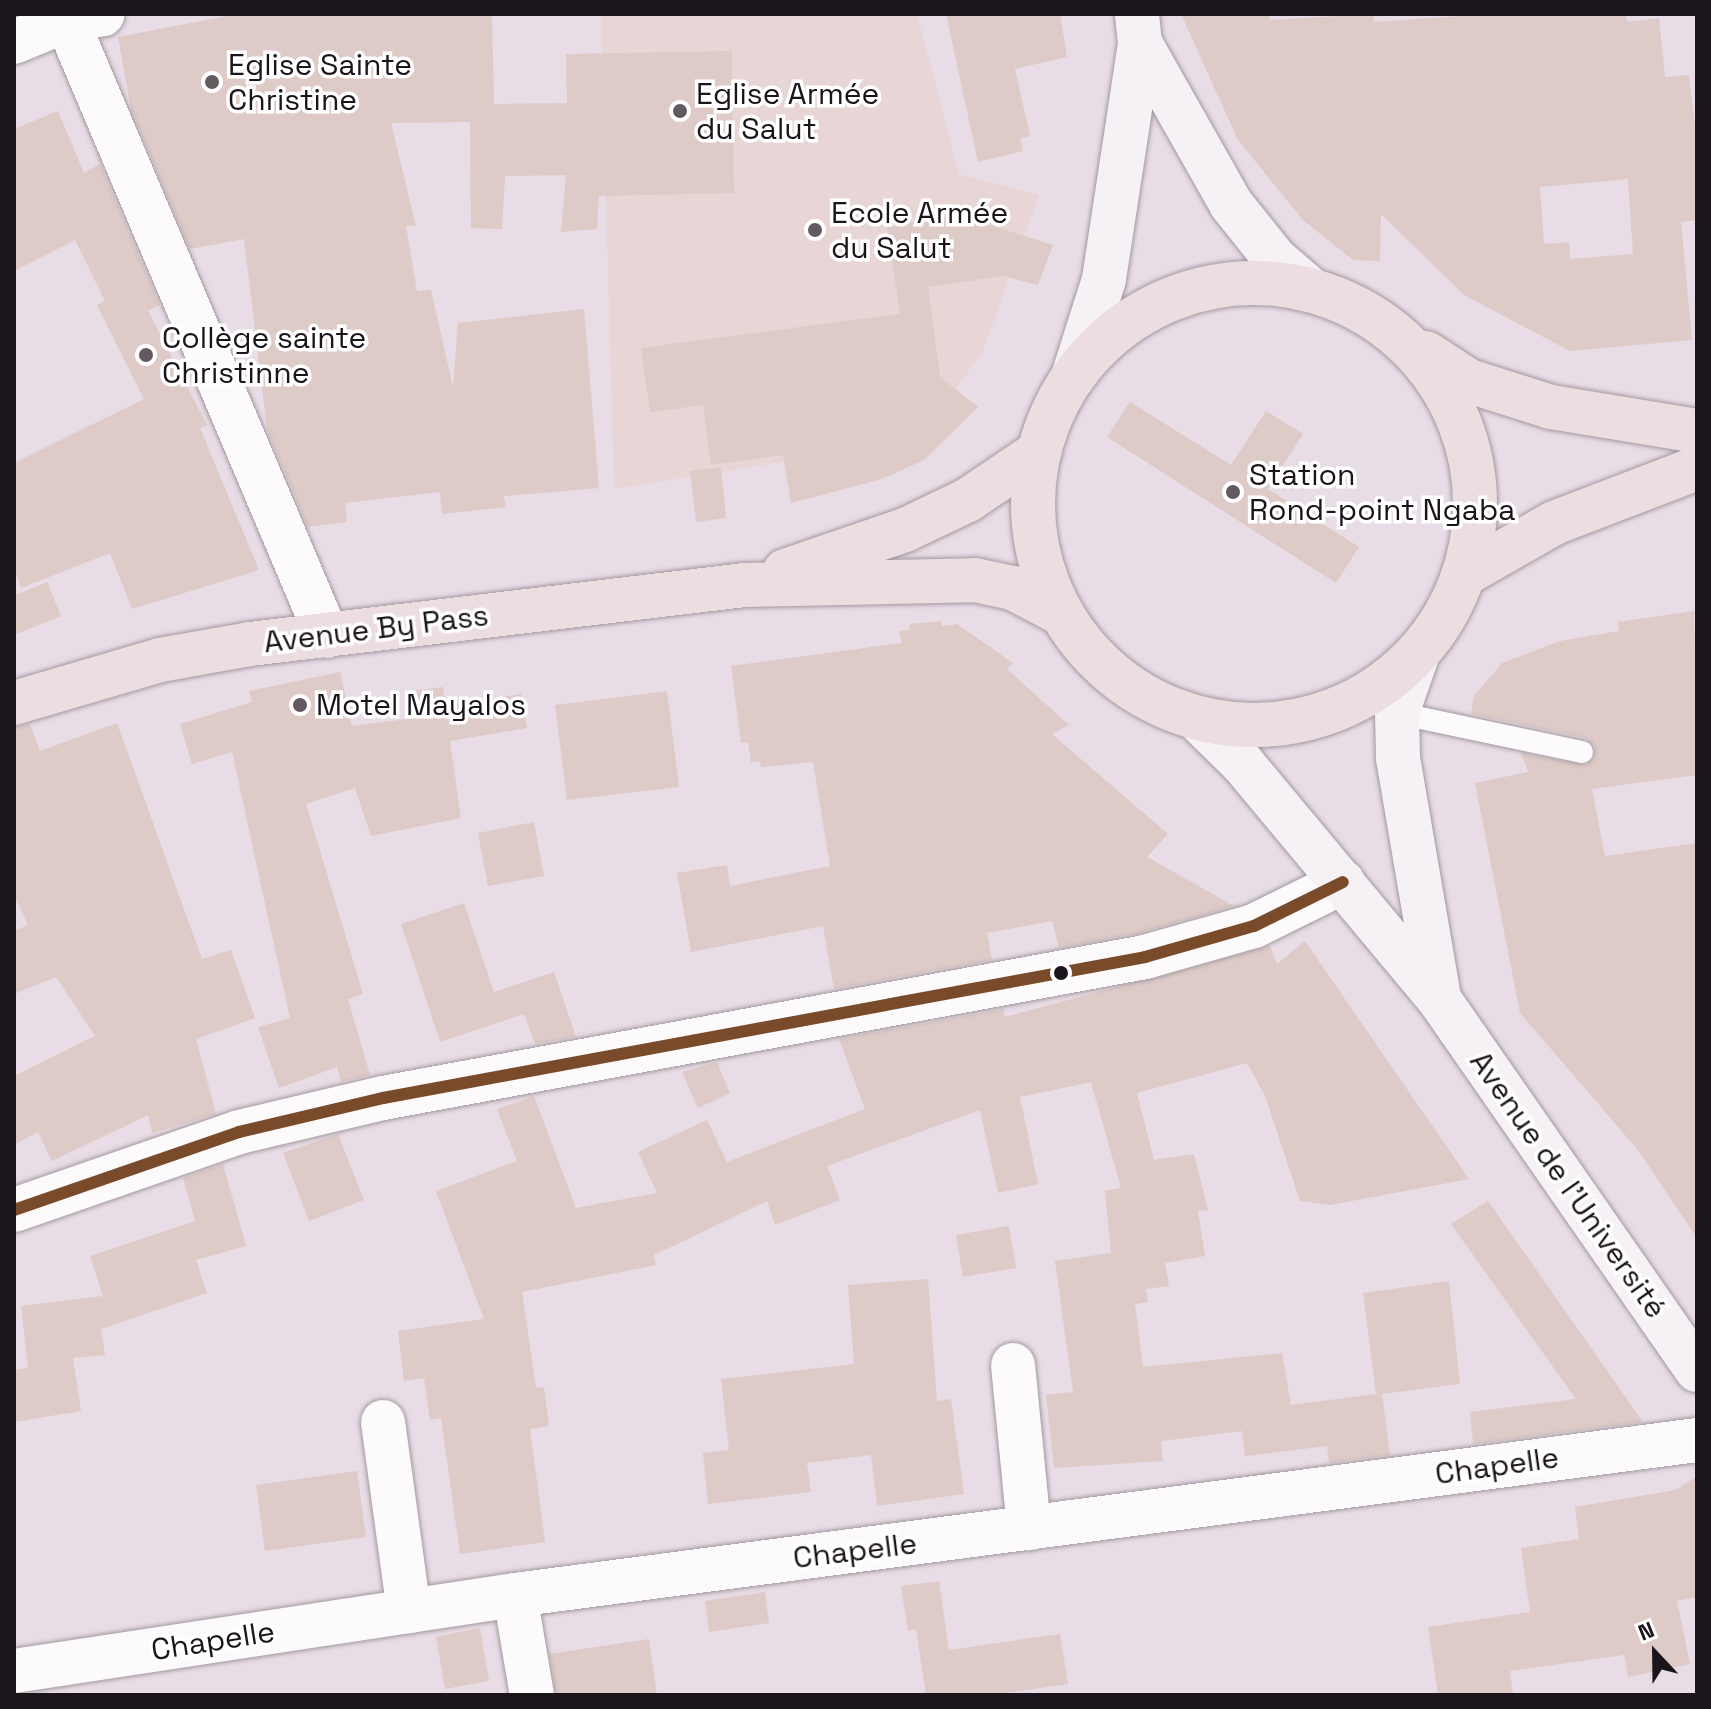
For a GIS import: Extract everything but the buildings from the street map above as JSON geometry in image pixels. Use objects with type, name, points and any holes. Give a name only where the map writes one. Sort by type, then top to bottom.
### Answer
[{"type":"highway","points":[[1401,337],[1443,385],[1472,458],[1474,536],[1465,574],[1446,616],[1418,653],[1354,701],[1316,716],[1276,724],[1196,718],[1117,679],[1060,613],[1039,562],[1034,521],[1039,452],[1046,425],[1073,377],[1128,323],[1197,290],[1273,283],[1311,290],[1343,300],[1401,337],[1469,381],[1551,407],[1697,431]]},
{"type":"highway","points":[[745,585],[905,530],[968,500],[1039,452]]},
{"type":"highway","points":[[1465,574],[1554,523],[1697,468]]},
{"type":"highway","points":[[745,585],[975,580],[1013,588],[1060,613]]},
{"type":"highway","name":"Avenue By Pass","points":[[14,703],[160,660],[327,636],[745,585]]},
{"type":"street","points":[[14,42],[78,16],[327,636]]},
{"type":"street","points":[[1138,28],[1231,204],[1275,259],[1311,290]]},
{"type":"street","points":[[1073,377],[1104,279],[1138,28]]},
{"type":"street","points":[[1418,653],[1397,713],[1411,847],[1439,999]]},
{"type":"street","name":"Avenue de l'Université","points":[[1196,718],[1243,764],[1439,999],[1697,1370]]},
{"type":"street","points":[[14,1210],[239,1132],[383,1098],[1145,957],[1254,926],[1343,882]]},
{"type":"street","points":[[1013,1365],[1029,1528]]},
{"type":"street","points":[[383,1422],[409,1611]]},
{"type":"street","name":"Chapelle","points":[[14,1671],[515,1595],[1697,1440]]},
{"type":"street","points":[[515,1595],[532,1695]]},
{"type":"lane","points":[[1397,713],[1582,752]]},
{"type":"shaded area","name":"Ecole Armée du Salut","points":[[601,14],[917,14],[959,174],[1039,195],[983,351],[919,440],[614,489]]},
{"type":"transit line","points":[[14,1210],[239,1132],[383,1098],[1145,957],[1254,926],[1343,882]]},
{"type":"place","name":"Eglise Sainte Christine","points":[[212,82]]},
{"type":"place","name":"Eglise Armée du Salut","points":[[680,111]]},
{"type":"place","name":"Ecole Armée du Salut","points":[[815,230]]},
{"type":"place","name":"Collège sainte Christinne","points":[[146,355]]},
{"type":"place","name":"Station Rond-point Ngaba","points":[[1233,492]]},
{"type":"place","name":"Motel Mayalos","points":[[300,705]]}]
